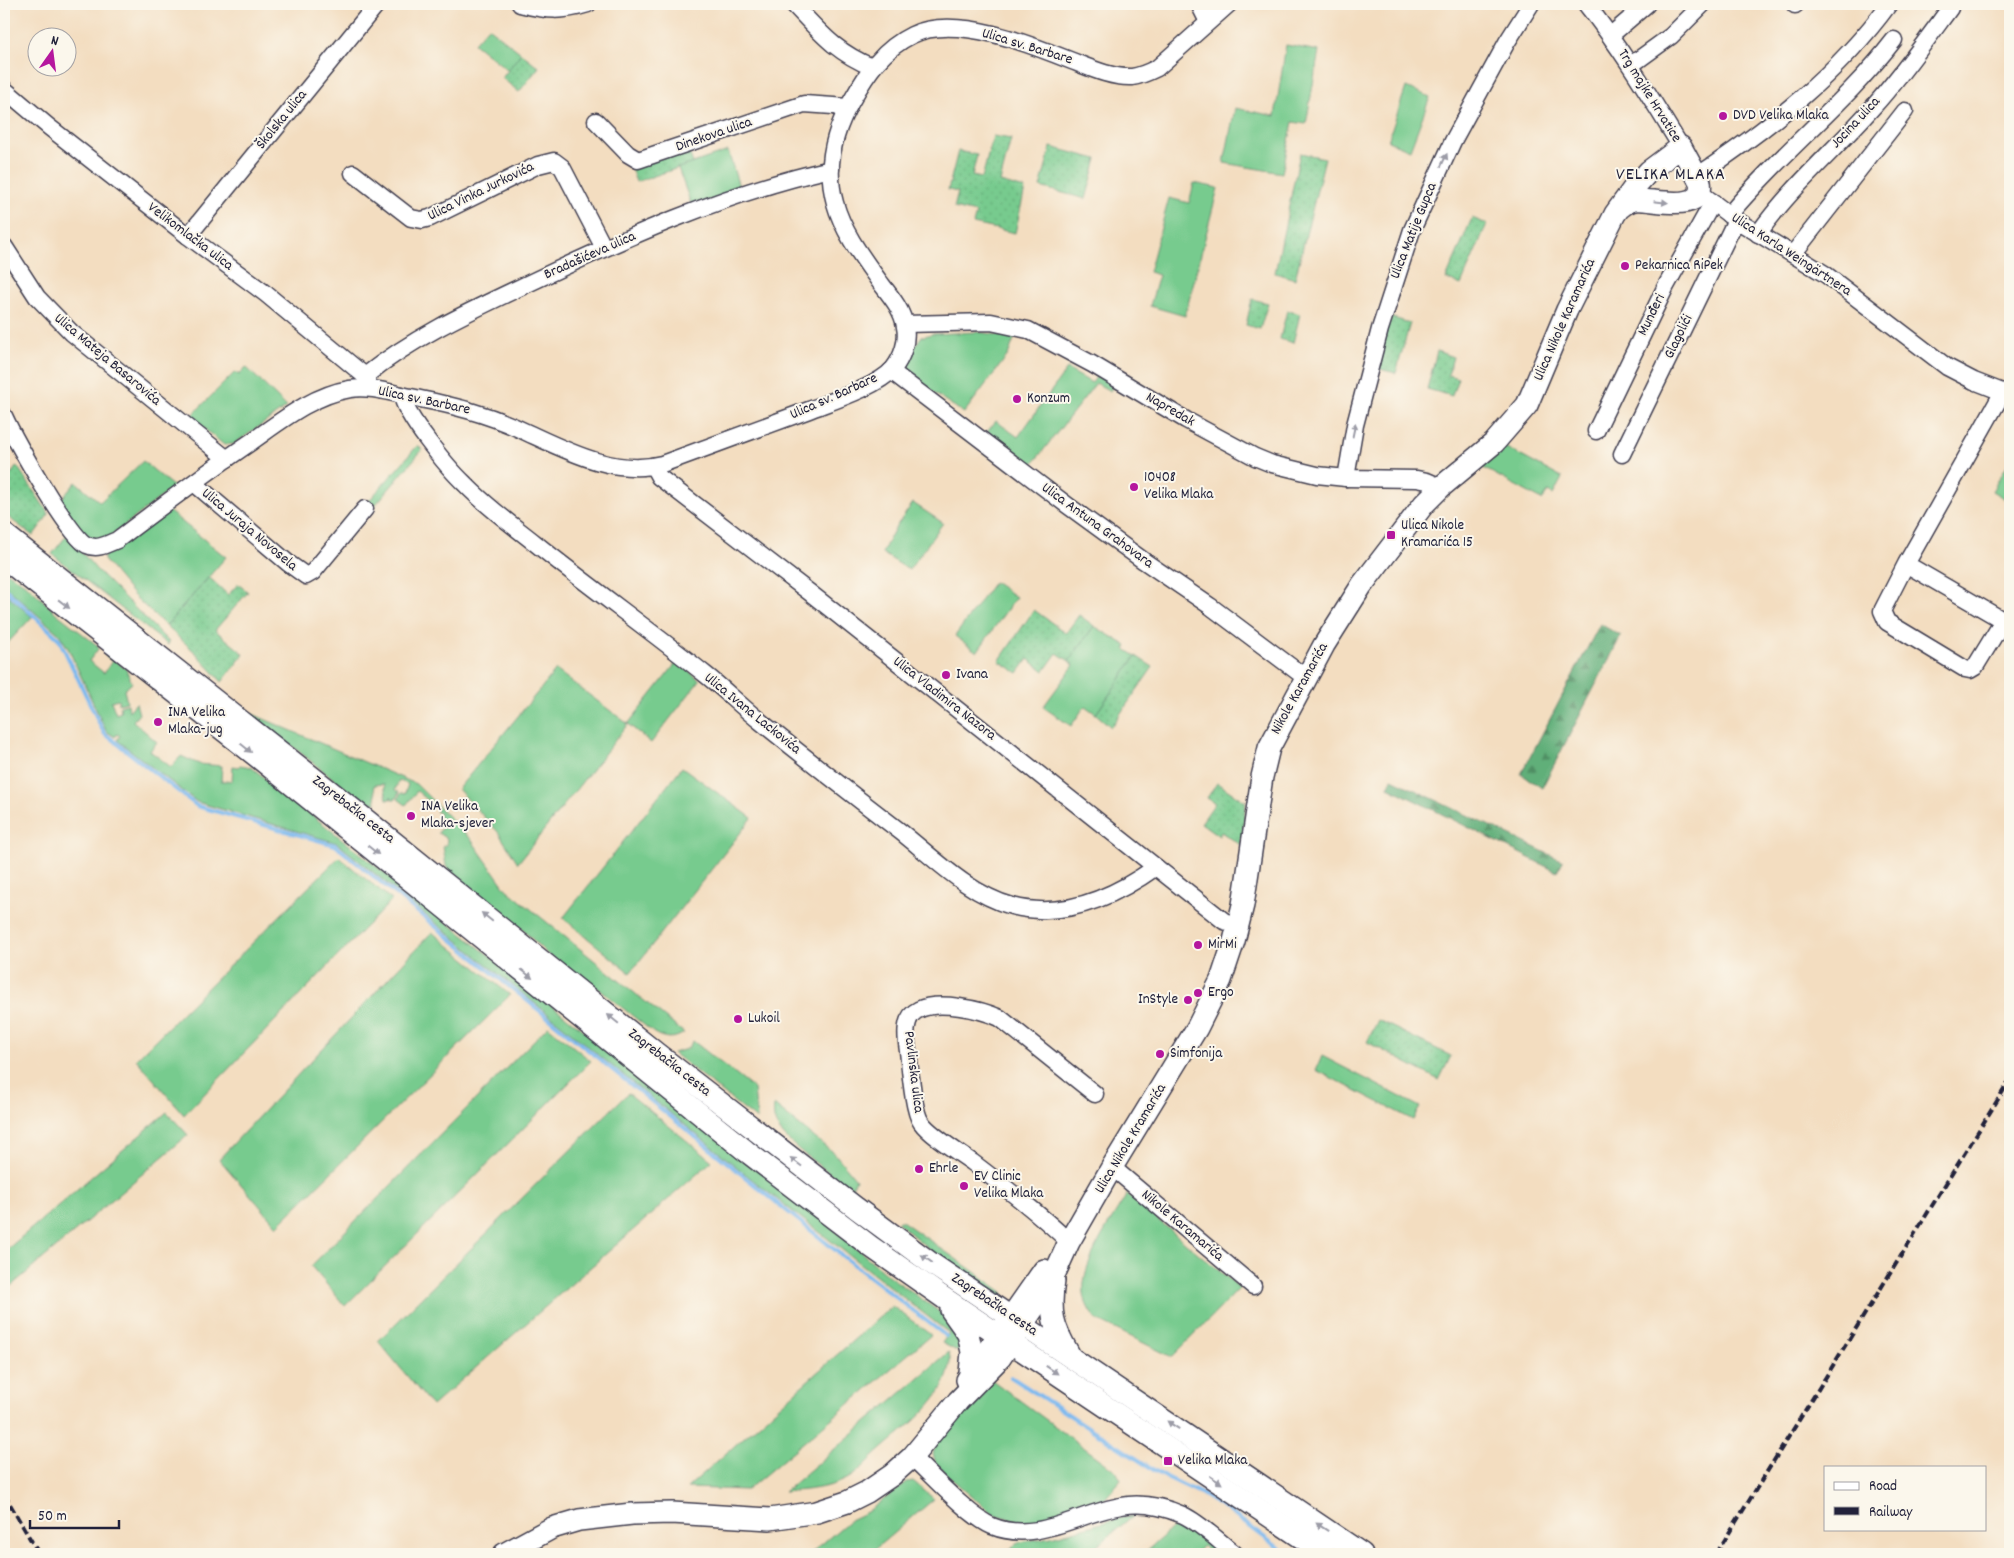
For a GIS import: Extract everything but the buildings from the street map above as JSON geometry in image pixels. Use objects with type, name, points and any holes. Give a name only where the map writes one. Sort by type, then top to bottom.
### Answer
[{"type":"main road","name":"Trg majke Hrvatice","points":[[1681,147],[1703,190]]},
{"type":"main road","name":"Ulica Nikole Karamarića","points":[[1441,487],[1494,443],[1527,405],[1575,294],[1605,233],[1633,189],[1648,170],[1681,147]]},
{"type":"main road","points":[[1621,207],[1636,200],[1681,202],[1693,198],[1703,190]]},
{"type":"main road","name":"Nikole Karamarića","points":[[1239,926],[1244,905],[1265,761],[1273,738],[1336,623],[1362,585],[1424,504],[1441,487]]},
{"type":"main road","name":"Zagrebačka cesta","points":[[4,534],[766,1139],[910,1247],[1362,1554]]},
{"type":"main road","name":"Zagrebačka cesta","points":[[4,558],[252,752],[746,1151],[870,1246],[944,1298],[1326,1554]]},
{"type":"main road","name":"Ulica Nikole Kramarića","points":[[1017,1321],[1055,1274],[1070,1242],[1112,1167],[1197,1028],[1221,980],[1239,926]]},
{"type":"main road","name":"Ulica Nikole Kramarića","points":[[1017,1321],[1048,1264],[1070,1242]]},
{"type":"main road","points":[[1055,1274],[1051,1302],[1052,1320],[1058,1336],[1070,1356]]},
{"type":"main road","points":[[944,1298],[952,1312],[965,1327],[972,1352],[970,1373],[958,1401]]},
{"type":"main road","points":[[970,1373],[1005,1338],[1017,1321]]},
{"type":"main road","points":[[504,1554],[552,1528],[579,1520],[632,1514],[672,1513],[770,1519],[817,1512],[846,1502],[867,1492],[892,1475],[912,1457],[958,1401],[990,1370],[1005,1338]]},
{"type":"street","name":"Školska ulica","points":[[188,236],[376,4]]},
{"type":"street","points":[[520,4],[552,11],[588,4]]},
{"type":"street","points":[[793,4],[838,50],[872,67]]},
{"type":"street","points":[[1199,4],[1208,22]]},
{"type":"street","name":"Ulica sv. Barbare","points":[[4,416],[31,466],[74,534],[86,545],[92,547],[106,545],[117,540],[226,459],[296,411],[310,403],[367,383],[402,395],[465,408],[492,416],[550,443],[598,462],[624,466],[653,466],[836,400],[860,390],[892,371],[904,348],[905,324],[898,307],[862,256],[841,219],[835,203],[831,169],[836,136],[848,107],[872,67],[882,55],[913,34],[950,28],[1002,36],[1036,46],[1103,72],[1130,77],[1157,68],[1229,4]]},
{"type":"street","name":"Ulica Matije Gupca","points":[[1346,478],[1355,425],[1380,329],[1412,230],[1453,141],[1507,42],[1531,4]]},
{"type":"street","name":"Trg majke Hrvatice","points":[[1586,4],[1611,35],[1631,65],[1681,147]]},
{"type":"street","points":[[1611,35],[1647,4]]},
{"type":"street","points":[[1631,65],[1671,36],[1703,4]]},
{"type":"street","points":[[1703,190],[1753,138],[1814,86],[1861,39],[1889,4]]},
{"type":"street","name":"Jocina ulica","points":[[1758,234],[1770,217],[1800,183],[1873,107],[1950,8]]},
{"type":"street","name":"Glagolići","points":[[1622,454],[1733,218],[1767,173],[1854,87],[1894,40]]},
{"type":"street","name":"Velikomlačka ulica","points":[[4,89],[49,127],[188,236],[266,294],[367,383]]},
{"type":"street","name":"Dinekova ulica","points":[[596,121],[628,154],[638,160],[804,104],[848,107]]},
{"type":"street","name":"Jocina ulica","points":[[1794,254],[1905,111]]},
{"type":"street","name":"Ulica Vinka Jurkovića","points":[[353,173],[411,218],[422,220],[430,218],[538,164],[554,161],[562,166],[604,248]]},
{"type":"street","name":"Bradašićeva ulica","points":[[367,383],[393,354],[476,309],[604,248],[733,198],[807,174],[831,169]]},
{"type":"street","name":"Ulica Karla Weingärtnera","points":[[1703,190],[1733,218],[1825,274],[1947,366],[1974,381],[2007,394],[1906,564],[1883,606],[1883,617],[1887,622],[1965,669],[1970,670],[1976,667],[2000,626],[1999,618],[1906,564]]},
{"type":"street","name":"Munđeri","points":[[1596,431],[1658,301],[1703,190]]},
{"type":"street","name":"Ulica Mateja Basarovića","points":[[4,246],[37,297],[72,333],[226,459]]},
{"type":"street","name":"Napredak","points":[[905,324],[991,322],[1028,330],[1092,364],[1186,420],[1255,457],[1298,471],[1346,478],[1427,481],[1441,487]]},
{"type":"street","name":"Ulica Antuna Grahovara","points":[[892,371],[1067,505],[1210,606],[1306,678]]},
{"type":"street","name":"Ulica Ivana Lackovića","points":[[402,395],[407,411],[439,456],[466,486],[490,507],[706,675],[758,721],[969,886],[1010,906],[1027,909],[1060,909],[1090,903],[1108,895],[1156,867]]},
{"type":"street","name":"Ulica Vladimira Nazora","points":[[653,466],[659,477],[809,592],[1224,921],[1239,926]]},
{"type":"street","name":"Ulica Juraja Novosela","points":[[194,483],[306,576],[313,572],[364,509]]},
{"type":"street","name":"Pavlinska ulica","points":[[1070,1242],[1008,1189],[938,1137],[920,1121],[906,1040],[907,1023],[914,1012],[926,1008],[961,1007],[986,1012],[1006,1023],[1095,1094]]},
{"type":"street","name":"Nikole Karamarića","points":[[1112,1167],[1253,1286]]},
{"type":"street","points":[[912,1457],[966,1508],[994,1527],[1011,1531],[1036,1531],[1107,1508],[1136,1504],[1154,1506],[1186,1516],[1235,1554]]},
{"type":"green space","points":[[488,27],[521,53],[509,71],[474,43]]},
{"type":"green space","points":[[1286,45],[1319,51],[1306,124],[1293,122],[1282,173],[1224,163],[1235,108],[1275,116]]},
{"type":"green space","points":[[521,53],[539,67],[519,92],[502,78]]},
{"type":"green space","points":[[1406,87],[1430,97],[1410,150],[1388,141]]},
{"type":"green space","points":[[993,136],[1011,139],[1000,182],[1025,189],[1015,233],[973,224],[976,213],[954,208],[958,192],[948,190],[958,151],[977,155],[972,176],[982,178]]},
{"type":"green space","points":[[1051,147],[1097,159],[1086,199],[1040,187]]},
{"type":"green space","points":[[688,149],[693,163],[636,182],[631,168]]},
{"type":"green space","points":[[728,151],[740,190],[692,207],[678,168]]},
{"type":"green space","points":[[1300,153],[1325,158],[1295,279],[1275,273]]},
{"type":"green space","points":[[1194,183],[1218,188],[1185,316],[1150,306],[1159,275],[1149,272],[1169,198],[1189,203]]},
{"type":"green space","points":[[1472,218],[1487,224],[1461,285],[1446,279]]},
{"type":"green space","points":[[1252,299],[1268,303],[1260,329],[1246,325]]},
{"type":"green space","points":[[1287,310],[1300,314],[1293,343],[1280,339]]},
{"type":"green space","points":[[1386,316],[1410,323],[1396,373],[1371,367]]},
{"type":"green space","points":[[977,332],[1015,337],[1008,355],[964,413],[908,376],[905,371],[910,354],[921,337],[932,334]]},
{"type":"green space","points":[[1437,351],[1453,357],[1448,375],[1458,378],[1452,396],[1427,389]]},
{"type":"green space","points":[[246,367],[287,407],[234,444],[224,445],[190,417],[235,372],[239,375]]},
{"type":"green space","points":[[1067,369],[1092,383],[1099,373],[1115,383],[1110,391],[1096,383],[1031,466],[987,432],[996,421],[1018,437]]},
{"type":"green space","points":[[418,445],[422,450],[372,509],[366,504]]},
{"type":"green space","points":[[1501,445],[1562,478],[1553,495],[1548,492],[1542,500],[1478,465]]},
{"type":"green space","points":[[2010,460],[2010,502],[1992,491]]},
{"type":"green space","points":[[143,461],[174,487],[106,540],[88,540],[59,502],[76,482],[100,502]]},
{"type":"green space","points":[[17,466],[49,514],[33,536],[4,514],[4,483]]},
{"type":"green space","points":[[913,503],[943,523],[909,570],[882,553],[895,528]]},
{"type":"green space","points":[[166,509],[226,557],[166,626],[135,597],[104,560],[104,555]]},
{"type":"green space","points":[[67,535],[95,568],[169,642],[168,645],[52,554]]},
{"type":"green space","points":[[4,570],[29,587],[56,613],[98,646],[98,649],[89,661],[104,673],[112,661],[104,654],[105,652],[126,669],[132,683],[124,690],[127,702],[119,704],[118,699],[111,701],[116,714],[121,712],[120,706],[128,704],[129,711],[136,703],[139,714],[133,721],[157,742],[150,751],[171,767],[181,756],[199,764],[222,766],[221,781],[232,781],[233,766],[251,767],[822,1219],[889,1276],[951,1320],[965,1341],[959,1352],[942,1343],[949,1333],[759,1185],[337,843],[197,802],[117,740],[120,736],[117,734],[115,737],[106,731],[69,650],[59,634],[4,585]]},
{"type":"green space","points":[[209,577],[228,595],[238,584],[248,592],[215,630],[244,654],[222,682],[196,653],[166,626]]},
{"type":"green space","points":[[994,582],[1016,597],[977,652],[955,636]]},
{"type":"green space","points":[[4,592],[32,617],[4,647]]},
{"type":"green space","points":[[1034,610],[1066,633],[1079,615],[1094,626],[1069,661],[1057,653],[1044,671],[1028,659],[1018,673],[999,661]]},
{"type":"green space","points":[[1600,624],[1621,636],[1542,788],[1521,774]]},
{"type":"green space","points":[[1094,626],[1127,646],[1125,649],[1136,656],[1096,714],[1085,706],[1071,726],[1043,707],[1074,665],[1069,661]]},
{"type":"green space","points":[[1136,656],[1153,667],[1111,727],[1096,714]]},
{"type":"green space","points":[[677,662],[700,680],[651,743],[628,724]]},
{"type":"green space","points":[[556,670],[628,724],[518,863],[498,832],[458,789]]},
{"type":"green space","points":[[221,693],[250,713],[416,784],[470,838],[506,889],[684,1033],[669,1038],[654,1033],[599,989],[572,974],[547,954],[522,929],[450,871],[446,866],[443,846],[446,845],[447,839],[438,833],[446,823],[439,817],[440,814],[436,811],[438,809],[417,791],[406,805],[398,799],[401,793],[405,794],[408,784],[399,781],[395,790],[399,792],[396,799],[392,799],[391,796],[391,799],[387,799],[384,784],[374,785],[376,803],[362,802],[292,746],[248,717]]},
{"type":"green space","points":[[682,767],[752,818],[630,973],[563,918]]},
{"type":"green space","points":[[1392,779],[1563,861],[1557,872],[1388,787]]},
{"type":"green space","points":[[1217,783],[1246,802],[1241,845],[1221,832],[1219,836],[1201,823],[1215,803],[1207,798]]},
{"type":"green space","points":[[339,857],[392,900],[184,1115],[136,1059]]},
{"type":"green space","points":[[432,932],[510,995],[277,1226],[219,1159]]},
{"type":"green space","points":[[1378,1020],[1451,1056],[1439,1080],[1367,1042]]},
{"type":"green space","points":[[548,1026],[591,1061],[345,1306],[311,1266]]},
{"type":"green space","points":[[693,1041],[754,1089],[757,1120],[673,1053],[687,1049]]},
{"type":"green space","points":[[1322,1056],[1420,1107],[1413,1120],[1316,1070]]},
{"type":"green space","points":[[628,1093],[712,1161],[432,1406],[378,1341]]},
{"type":"green space","points":[[774,1105],[836,1155],[856,1180],[851,1189],[791,1143],[775,1122]]},
{"type":"green space","points":[[167,1112],[188,1135],[4,1292],[4,1252]]},
{"type":"green space","points":[[1127,1194],[1240,1288],[1172,1357],[1095,1319],[1085,1301],[1084,1282],[1092,1256],[1098,1242]]},
{"type":"green space","points":[[898,1221],[902,1221],[1003,1292],[1004,1298],[997,1296],[937,1256]]},
{"type":"green space","points":[[892,1306],[931,1335],[747,1490],[687,1488]]},
{"type":"green space","points":[[949,1352],[950,1366],[946,1380],[938,1394],[917,1419],[856,1473],[832,1485],[784,1492]]},
{"type":"green space","points":[[992,1380],[1116,1471],[1121,1480],[1102,1502],[1043,1520],[1025,1522],[1007,1518],[993,1514],[936,1464],[933,1454],[936,1444]]},
{"type":"green space","points":[[913,1481],[934,1499],[869,1554],[810,1554],[850,1520],[867,1512],[907,1482]]},
{"type":"green space","points":[[1135,1514],[1088,1554],[1001,1554],[1020,1542],[1051,1537]]},
{"type":"green space","points":[[1178,1523],[1224,1554],[1213,1554],[1203,1546],[1194,1554],[1143,1554]]},
{"type":"waterway","points":[[4,588],[59,639],[104,733],[197,806],[335,845],[845,1258],[946,1336]]},
{"type":"waterway","points":[[1011,1377],[1160,1474],[1202,1494],[1227,1510],[1287,1554]]},
{"type":"railway","points":[[1716,1554],[2010,1080]]},
{"type":"railway","points":[[4,1494],[39,1554]]},
{"type":"place","name":"DVD Velika Mlaka","points":[[1723,116]]},
{"type":"place","name":"Pekarnica RiPek","points":[[1625,266]]},
{"type":"place","name":"Konzum","points":[[1017,399]]},
{"type":"place","name":"10408 Velika Mlaka","points":[[1134,487]]},
{"type":"place","name":"Ulica Nikole Kramarića 15","points":[[1391,535]]},
{"type":"place","name":"Ivana","points":[[946,675]]},
{"type":"place","name":"INA Velika Mlaka-jug","points":[[158,722]]},
{"type":"place","name":"INA Velika Mlaka-sjever","points":[[411,816]]},
{"type":"place","name":"MirMi","points":[[1198,945]]},
{"type":"place","name":"Ergo","points":[[1198,993]]},
{"type":"place","name":"InStyle","points":[[1188,1000]]},
{"type":"place","name":"Lukoil","points":[[738,1019]]},
{"type":"place","name":"Simfonija","points":[[1160,1054]]},
{"type":"place","name":"Ehrle","points":[[919,1169]]},
{"type":"place","name":"EV Clinic Velika Mlaka","points":[[964,1186]]},
{"type":"place","name":"Velika Mlaka","points":[[1168,1461]]},
{"type":"district","name":"VELIKA MLAKA","points":[[1671,175]]}]
